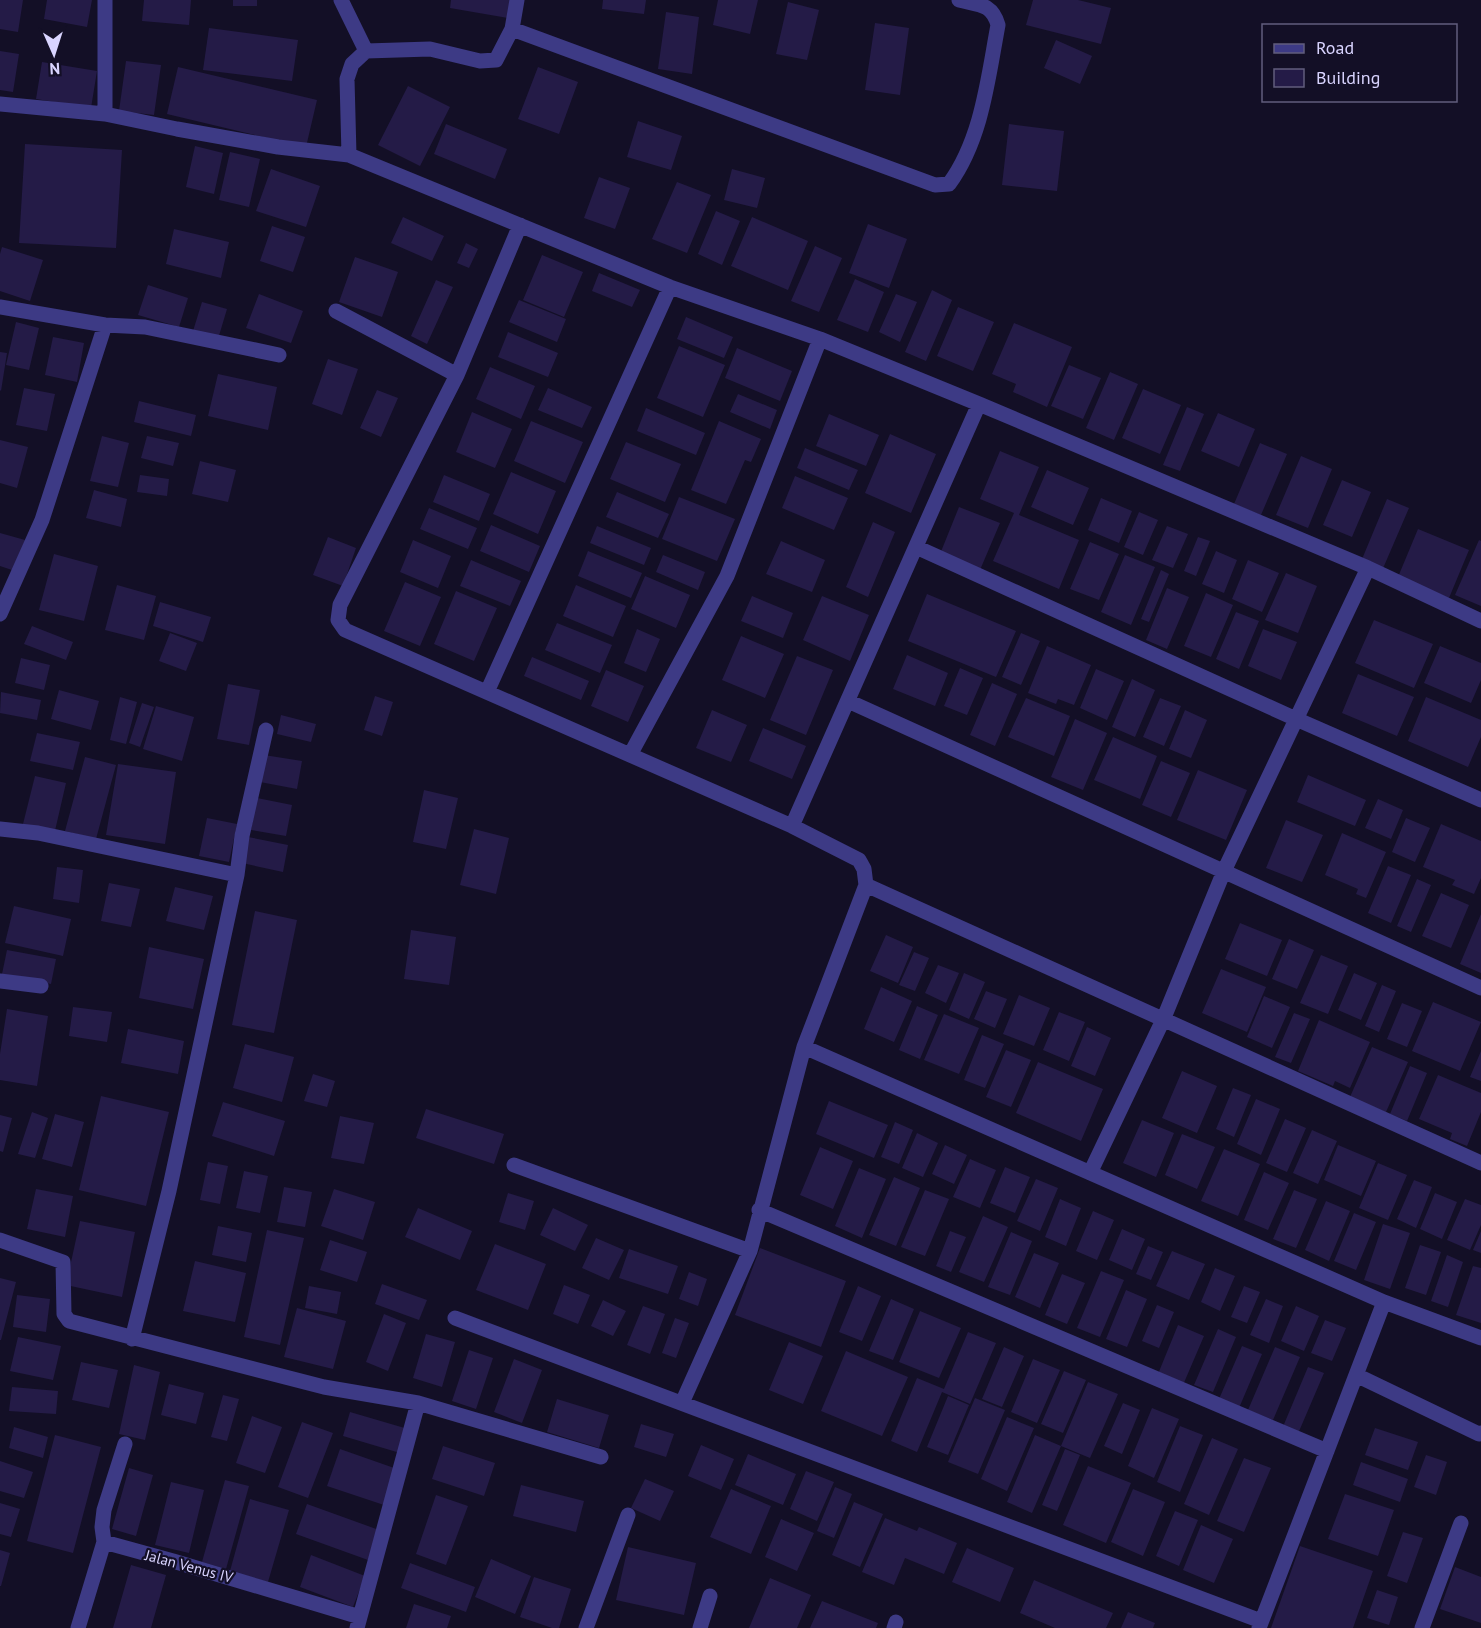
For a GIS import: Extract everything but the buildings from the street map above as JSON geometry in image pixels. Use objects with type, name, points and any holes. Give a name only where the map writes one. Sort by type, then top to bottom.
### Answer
[{"type":"street","points":[[105,0],[105,114]]},
{"type":"street","points":[[341,0],[366,51]]},
{"type":"street","points":[[349,155],[347,79],[352,64],[366,51],[430,49],[480,62],[496,60],[512,29],[517,0]]},
{"type":"street","points":[[512,29],[935,186],[949,184],[961,168],[982,109],[998,25],[995,14],[989,8],[959,0]]},
{"type":"street","points":[[0,104],[105,114],[278,147],[349,155],[670,287],[820,339],[979,404],[1368,568],[1481,621]]},
{"type":"street","points":[[520,225],[457,375],[340,605],[338,620],[345,630],[792,826],[859,860],[864,869],[866,885],[804,1047],[750,1251],[682,1403]]},
{"type":"street","points":[[487,692],[670,287]]},
{"type":"street","points":[[0,307],[105,325],[145,327],[279,356]]},
{"type":"street","points":[[336,311],[457,375]]},
{"type":"street","points":[[0,614],[42,520],[105,325]]},
{"type":"street","points":[[630,755],[727,576],[820,339]]},
{"type":"street","points":[[792,826],[979,404]]},
{"type":"street","points":[[916,547],[1481,800]]},
{"type":"street","points":[[1090,1173],[1163,1020],[1224,871],[1368,568]]},
{"type":"street","points":[[848,701],[1481,988]]},
{"type":"street","points":[[132,1338],[169,1191],[266,730]]},
{"type":"street","points":[[0,829],[38,833],[237,875]]},
{"type":"street","points":[[866,885],[1481,1163]]},
{"type":"street","points":[[0,981],[41,986]]},
{"type":"street","points":[[804,1047],[1384,1302],[1481,1338]]},
{"type":"street","points":[[514,1165],[750,1251]]},
{"type":"street","points":[[759,1210],[1327,1451]]},
{"type":"street","points":[[0,1240],[63,1262],[64,1314],[69,1321],[324,1387],[418,1403],[601,1457]]},
{"type":"street","points":[[455,1318],[1260,1625],[1384,1302]]},
{"type":"street","points":[[1356,1375],[1481,1433]]},
{"type":"street","points":[[358,1622],[418,1403]]},
{"type":"street","points":[[78,1628],[104,1542],[102,1527],[105,1510],[125,1444]]},
{"type":"street","points":[[586,1628],[628,1515]]},
{"type":"street","points":[[1422,1628],[1461,1523]]},
{"type":"street","name":"Jalan Venus IV","points":[[104,1542],[173,1561],[358,1622]]},
{"type":"street","points":[[700,1628],[710,1596]]}]
